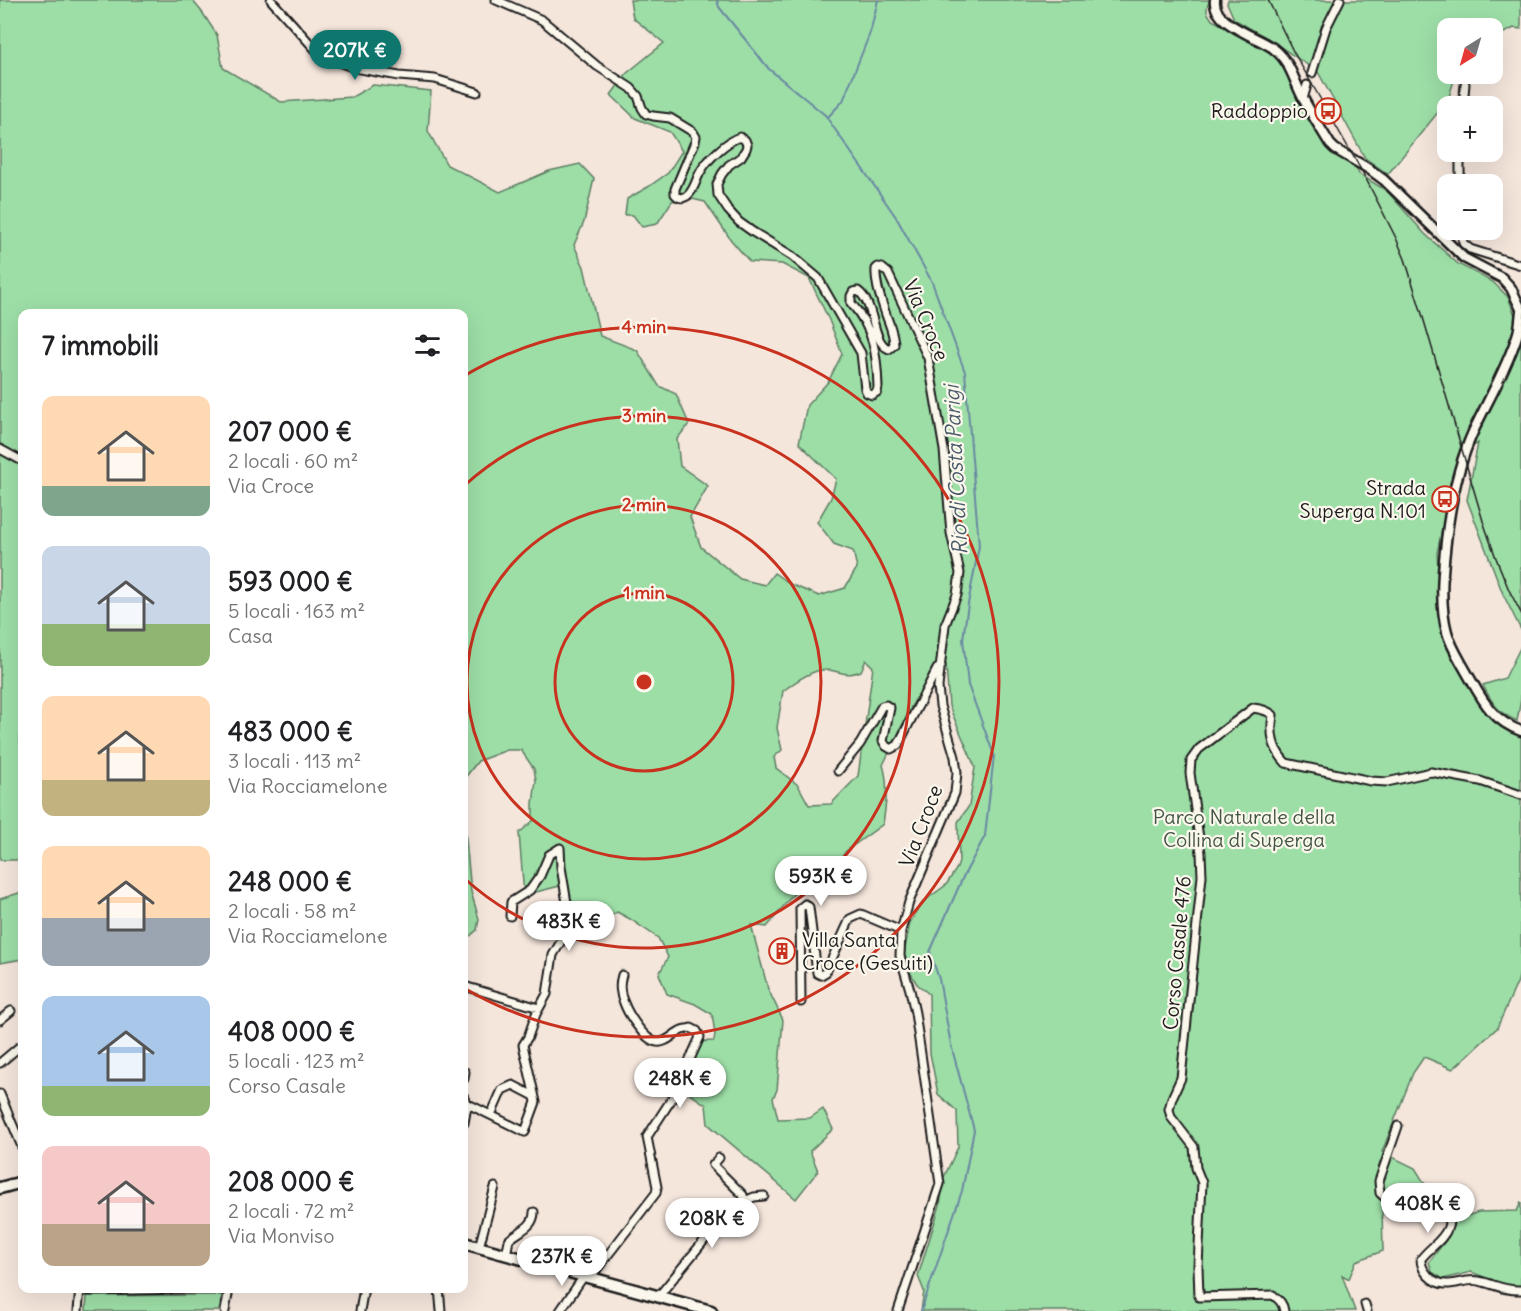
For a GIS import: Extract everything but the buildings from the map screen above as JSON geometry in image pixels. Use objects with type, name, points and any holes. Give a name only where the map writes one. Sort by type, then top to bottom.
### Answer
[{"type":"main road","points":[[0,1188],[18,1183]]},
{"type":"main road","points":[[468,1244],[711,1311]]},
{"type":"street","points":[[271,0],[315,49],[333,60],[355,69],[435,79],[477,92]]},
{"type":"street","name":"Via Croce","points":[[496,0],[542,20],[597,66],[631,88],[638,96],[646,114],[670,118],[693,132],[696,137],[695,142],[675,189],[677,197],[681,198],[692,190],[700,172],[718,152],[736,138],[740,137],[745,140],[747,145],[741,157],[729,165],[717,184],[718,195],[739,222],[792,256],[818,278],[861,353],[867,393],[873,395],[877,392],[877,357],[868,329],[861,315],[851,303],[851,296],[853,292],[861,292],[869,304],[880,341],[883,347],[889,349],[894,345],[894,337],[876,277],[878,267],[888,273],[928,358],[944,450],[951,533],[960,573],[957,595],[945,625],[938,687],[940,706],[955,757],[957,773],[955,793],[909,902],[902,931],[900,956],[915,1013],[940,1185],[898,1311]]},
{"type":"street","points":[[1215,0],[1216,11],[1224,20],[1271,47],[1285,60],[1330,144],[1384,180],[1464,258],[1502,278],[1511,288],[1521,310],[1518,331],[1511,352],[1472,434],[1453,488],[1443,572],[1444,614],[1447,631],[1456,652],[1491,713],[1501,722],[1521,731]]},
{"type":"street","points":[[1312,73],[1326,28],[1340,0]]},
{"type":"street","points":[[1464,96],[1465,84]]},
{"type":"street","points":[[1304,99],[1307,85]]},
{"type":"street","points":[[1463,240],[1470,249],[1521,265]]},
{"type":"street","points":[[0,449],[18,459]]},
{"type":"street","points":[[838,771],[860,744],[882,706],[886,705],[890,708],[883,741],[891,749],[898,745],[937,669],[941,666]]},
{"type":"street","name":"Corso Casale 476","points":[[1284,1311],[1280,1300],[1273,1295],[1199,1297],[1198,1266],[1202,1183],[1197,1175],[1194,1147],[1171,1117],[1169,1109],[1181,1078],[1201,891],[1201,853],[1190,773],[1191,760],[1199,749],[1253,708],[1269,711],[1273,715],[1271,735],[1280,756],[1286,763],[1371,781],[1387,782],[1431,772],[1480,781],[1521,795]]},
{"type":"street","points":[[468,1102],[525,1132],[536,1102],[523,1045],[547,994],[553,955],[569,924],[560,848],[549,855],[540,876],[530,890],[511,902],[510,916]]},
{"type":"street","points":[[801,1002],[800,908],[805,904],[809,907],[817,973],[821,975],[826,972],[850,919],[855,915],[861,914],[902,931]]},
{"type":"street","points":[[560,1311],[656,1193],[657,1187],[647,1137],[673,1097],[700,1037],[697,1031],[691,1028],[682,1030],[657,1043],[648,1039],[624,1004],[620,982],[622,975]]},
{"type":"street","points":[[468,987],[539,1008]]},
{"type":"street","points":[[0,1020],[10,1011]]},
{"type":"street","points":[[0,1063],[18,1048]]},
{"type":"street","points":[[491,1115],[502,1090],[513,1085],[534,1096]]},
{"type":"street","points":[[0,1094],[18,1137]]},
{"type":"street","points":[[1398,1126],[1378,1181],[1380,1193],[1392,1203],[1431,1206],[1447,1217],[1449,1222],[1443,1235],[1421,1259],[1424,1272],[1430,1278],[1445,1284],[1470,1280],[1510,1290],[1521,1290]]},
{"type":"street","points":[[719,1158],[713,1165],[743,1195],[745,1201]]},
{"type":"street","points":[[479,1248],[495,1187]]},
{"type":"street","points":[[658,1297],[725,1215],[745,1201],[765,1196]]},
{"type":"street","points":[[506,1255],[509,1240],[528,1227],[534,1218],[534,1212]]},
{"type":"street","points":[[78,1311],[80,1293]]},
{"type":"street","points":[[225,1311],[228,1293]]},
{"type":"street","points":[[360,1311],[363,1293]]},
{"type":"street","points":[[440,1293],[441,1311]]},
{"type":"green space","name":"Parco Naturale della Collina di Superga","points":[[0,0],[192,0],[217,35],[223,68],[281,102],[352,97],[373,85],[431,91],[428,131],[447,165],[500,192],[549,171],[580,164],[594,179],[584,222],[574,245],[584,267],[600,336],[637,350],[659,386],[676,394],[689,424],[677,439],[680,466],[708,486],[690,517],[701,547],[740,579],[765,585],[774,573],[792,585],[819,596],[845,588],[857,568],[853,551],[834,544],[817,522],[831,498],[836,479],[799,443],[807,405],[828,382],[842,354],[809,278],[782,264],[750,262],[731,240],[705,202],[692,199],[672,201],[657,224],[642,227],[633,215],[625,215],[627,199],[668,173],[682,151],[670,132],[635,118],[611,95],[627,73],[664,43],[633,18],[630,0],[1210,0],[1207,12],[1212,20],[1256,43],[1279,60],[1318,132],[1353,162],[1359,174],[1387,191],[1425,234],[1458,264],[1493,282],[1508,297],[1516,318],[1521,320],[1521,630],[1503,594],[1467,500],[1478,443],[1458,455],[1437,553],[1441,608],[1446,636],[1484,712],[1521,735],[1521,966],[1518,981],[1497,1028],[1453,1069],[1424,1057],[1413,1073],[1382,1152],[1415,1168],[1430,1192],[1401,1214],[1382,1207],[1383,1251],[1356,1261],[1349,1279],[1342,1275],[1355,1311],[921,1311],[924,1291],[918,1276],[940,1205],[944,1177],[958,1147],[957,1111],[938,1094],[930,1053],[929,994],[917,984],[903,960],[910,922],[923,902],[946,885],[957,868],[959,862],[958,822],[969,806],[975,767],[949,706],[946,664],[932,669],[928,682],[912,705],[883,765],[886,802],[883,824],[846,851],[825,881],[799,887],[767,927],[751,925],[768,989],[783,1020],[777,1090],[773,1098],[778,1119],[810,1118],[823,1109],[833,1129],[810,1151],[818,1171],[796,1199],[708,1124],[706,1105],[683,1089],[686,1060],[693,1042],[714,1041],[712,1014],[695,1004],[667,994],[659,974],[668,957],[658,938],[630,919],[617,912],[595,925],[578,926],[565,912],[560,886],[524,895],[519,833],[533,821],[536,781],[534,769],[521,750],[507,750],[478,761],[468,774],[468,309],[18,309],[18,860],[0,860]],"holes":[[[866,660],[873,667],[858,776],[831,804],[809,805],[798,785],[776,768],[774,757],[782,750],[777,728],[783,691],[820,670],[846,674],[861,671]]]},
{"type":"green space","points":[[1228,0],[1521,0],[1521,29],[1514,28],[1503,33],[1503,18],[1437,18],[1437,84],[1453,84],[1449,96],[1437,96],[1437,114],[1388,174],[1365,158],[1318,72],[1234,19],[1227,3]]},
{"type":"green space","points":[[1521,646],[1521,699],[1517,721],[1496,707],[1483,685],[1505,678]]},
{"type":"green space","points":[[468,860],[471,892],[479,919],[477,930],[468,936]]},
{"type":"green space","points":[[18,893],[18,960],[0,963],[0,899]]},
{"type":"green space","points":[[1521,1202],[1521,1287],[1508,1286],[1471,1272],[1443,1279],[1432,1272],[1429,1262],[1449,1236],[1454,1220],[1479,1212],[1517,1211]]},
{"type":"green space","points":[[222,1295],[219,1311],[86,1311],[87,1296]]},
{"type":"waterway","name":"Rio di Costa Parigi","points":[[717,0],[719,7],[769,69],[825,115],[896,217],[932,282],[965,372],[979,546],[963,639],[968,685],[994,755],[985,836],[963,877],[930,952],[939,979],[951,1045],[974,1130],[962,1191],[921,1311]]},
{"type":"waterway","points":[[828,117],[843,101],[870,33],[878,0]]},
{"type":"tram line","points":[[1268,0],[1293,51],[1364,175],[1405,259],[1483,521],[1509,590],[1521,613]]},
{"type":"place","name":"Raddoppio","points":[[1328,111]]},
{"type":"place","name":"Strada Superga N.101","points":[[1445,499]]},
{"type":"place","name":"Villa Santa Croce (Gesuiti)","points":[[782,951]]}]
